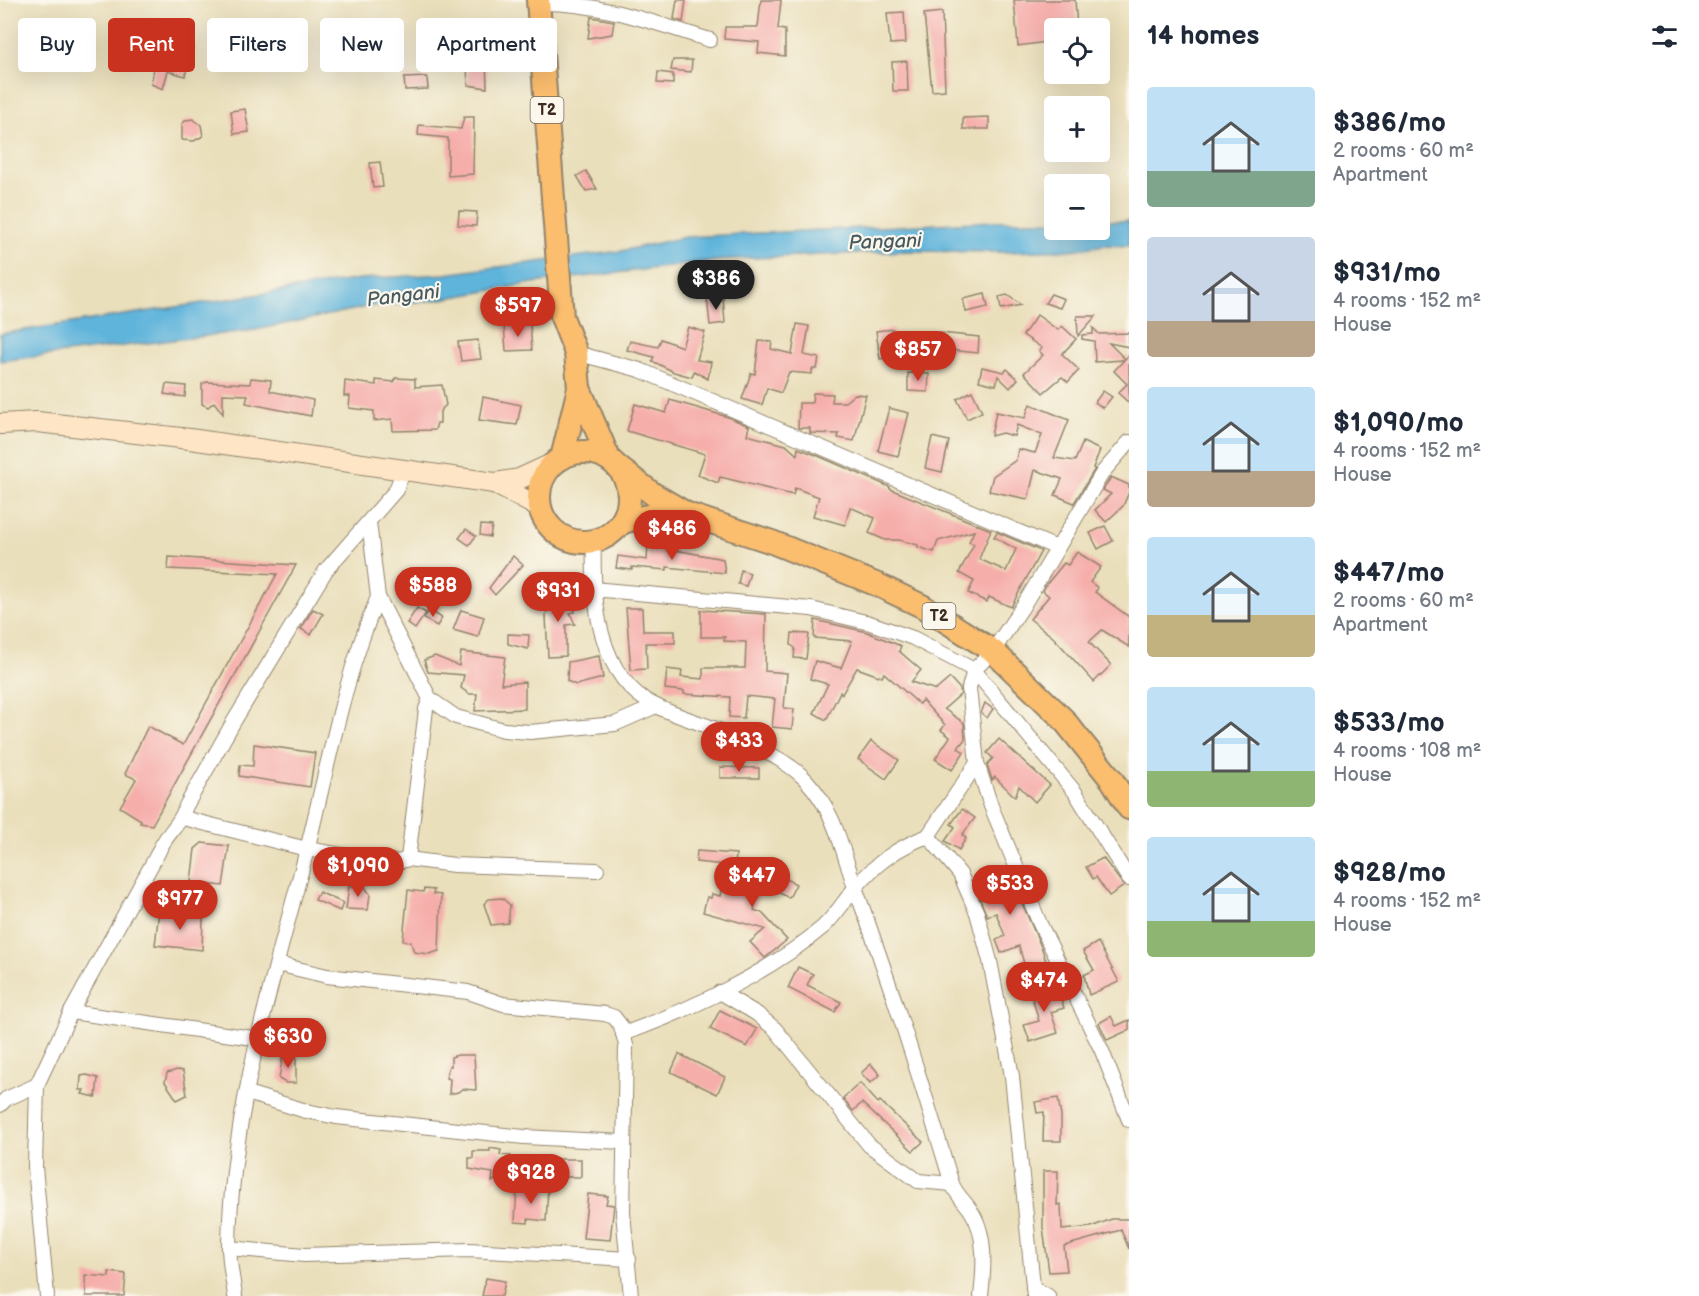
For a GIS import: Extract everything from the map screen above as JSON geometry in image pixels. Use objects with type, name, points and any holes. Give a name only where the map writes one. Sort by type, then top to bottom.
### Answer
[{"type":"highway","name":"T2","points":[[538,1],[562,317],[576,353],[579,388],[614,464],[627,481],[630,495],[628,509],[622,522],[610,535],[594,542]]},
{"type":"highway","name":"T2","points":[[540,508],[539,491],[545,475],[559,460],[579,388]]},
{"type":"highway","name":"T2","points":[[559,460],[586,452],[614,464],[653,494],[687,514],[772,542],[878,585],[922,606],[993,651],[1063,720],[1112,780],[1129,808]]},
{"type":"highway","points":[[540,508],[548,524],[560,536],[577,542],[594,542]]},
{"type":"highway","name":"T2","points":[[622,522],[657,514],[687,514]]},
{"type":"main road","points":[[0,424],[36,422],[190,438],[494,483],[519,479],[559,460]]},
{"type":"main road","points":[[494,483],[540,508]]},
{"type":"street","points":[[538,1],[598,6],[710,40]]},
{"type":"street","points":[[576,353],[640,370],[1057,548]]},
{"type":"street","points":[[1129,442],[1103,472],[993,651],[974,670],[969,688],[977,763],[991,806],[1040,924],[1102,1051],[1129,1120]]},
{"type":"street","points":[[47,1296],[35,1167],[37,1085],[71,1012],[158,853],[163,839],[183,818],[186,806],[234,721],[326,570],[396,490],[404,469]]},
{"type":"street","points":[[369,522],[378,597],[430,699],[456,717],[504,730],[530,732],[615,724],[656,706]]},
{"type":"street","points":[[594,542],[593,589],[599,623],[616,668],[641,697],[656,706],[737,735],[778,758],[806,780],[835,822],[855,888],[886,969],[952,1184],[956,1195],[972,1211],[978,1226],[982,1245],[981,1296]]},
{"type":"street","points":[[593,589],[811,609],[870,623],[913,638],[974,670],[1075,792],[1129,879]]},
{"type":"street","points":[[235,1296],[229,1248],[236,1156],[247,1093],[277,964],[355,661],[378,597]]},
{"type":"street","points":[[408,859],[426,709],[430,699]]},
{"type":"street","points":[[623,1034],[679,1013],[720,993],[799,946],[825,925],[855,888],[896,848],[928,836],[977,763]]},
{"type":"street","points":[[183,818],[307,849],[371,861],[398,862],[408,859],[454,865],[597,870]]},
{"type":"street","points":[[928,836],[960,874],[977,913],[990,961],[1012,1076],[1034,1292],[1047,1296]]},
{"type":"street","points":[[277,964],[327,976],[468,992],[503,1004],[605,1014],[614,1017],[621,1026],[626,1046],[623,1213],[631,1296]]},
{"type":"street","points":[[720,993],[757,1014],[775,1029],[877,1151],[918,1181],[952,1184]]},
{"type":"street","points":[[71,1012],[260,1039]]},
{"type":"street","points":[[0,1106],[6,1099],[37,1085]]},
{"type":"street","points":[[247,1093],[306,1111],[336,1117],[534,1138],[623,1142]]},
{"type":"street","points":[[229,1248],[304,1255],[469,1250],[629,1259]]},
{"type":"water","name":"Pangani","points":[[995,221],[1044,221],[1044,240],[1110,240],[1110,221],[1129,221],[1129,246],[1105,245],[1070,250],[1004,252],[905,251],[732,259],[533,283],[436,300],[372,306],[255,330],[0,361],[0,334],[360,279],[445,274],[621,251],[686,237]]},
{"type":"building","points":[[677,0],[686,0],[683,22],[674,19]]},
{"type":"building","points":[[761,0],[781,0],[778,29],[785,30],[785,56],[758,53],[759,42],[724,39],[725,27],[758,27]]},
{"type":"building","points":[[1014,0],[1075,0],[1076,18],[1044,18],[1044,42],[1018,46]]},
{"type":"building","points":[[904,12],[906,43],[890,44],[887,13]]},
{"type":"building","points":[[942,12],[945,90],[932,91],[924,14]]},
{"type":"building","points":[[591,17],[614,21],[612,34],[588,38]]},
{"type":"building","points":[[673,60],[692,60],[691,72],[671,70]]},
{"type":"building","points":[[907,61],[908,91],[893,91],[892,62]]},
{"type":"building","points":[[153,72],[168,72],[163,89],[151,84]]},
{"type":"building","points":[[171,72],[186,72],[185,76]]},
{"type":"building","points":[[467,72],[486,72],[487,88],[468,85]]},
{"type":"building","points":[[658,72],[673,74],[673,84],[657,83]]},
{"type":"building","points":[[427,77],[428,89],[405,90],[404,78]]},
{"type":"building","points":[[245,109],[249,132],[234,134],[231,111]]},
{"type":"building","points":[[464,117],[474,117],[473,174],[448,176],[448,138],[418,135],[419,125],[461,129]]},
{"type":"building","points":[[989,117],[989,129],[963,129],[963,118]]},
{"type":"building","points":[[193,119],[201,125],[203,136],[194,141],[182,140],[182,124],[186,120]]},
{"type":"building","points":[[380,162],[383,187],[373,188],[370,163]]},
{"type":"building","points":[[586,171],[597,189],[586,191],[577,176]]},
{"type":"building","points":[[459,211],[477,212],[476,226],[458,225]]},
{"type":"building","points":[[985,294],[988,307],[966,312],[963,299]]},
{"type":"building","points":[[1051,294],[1064,299],[1060,308],[1045,303]]},
{"type":"building","points":[[1007,295],[1021,305],[1001,309],[999,297]]},
{"type":"building","points":[[723,297],[725,323],[710,325],[707,298]]},
{"type":"building","points":[[1037,315],[1058,330],[1062,326],[1076,339],[1062,354],[1079,370],[1068,382],[1062,377],[1043,393],[1024,373],[1043,355],[1039,351],[1042,348],[1023,335]]},
{"type":"building","points":[[1077,316],[1096,316],[1078,336]]},
{"type":"building","points":[[530,324],[532,350],[506,351],[504,325]]},
{"type":"building","points":[[797,324],[809,326],[804,355],[819,358],[817,369],[812,369],[812,374],[789,372],[781,393],[767,388],[762,405],[742,399],[751,373],[755,374],[759,341],[772,342],[771,349],[792,354]]},
{"type":"building","points":[[688,327],[705,332],[697,360],[711,362],[708,379],[694,371],[692,377],[674,372],[652,361],[654,357],[627,350],[630,341],[658,347],[661,339],[682,347]]},
{"type":"building","points":[[1093,328],[1099,334],[1129,333],[1129,347],[1109,343],[1125,359],[1129,355],[1129,403],[1118,393],[1127,384],[1114,371],[1124,360],[1095,362],[1094,341],[1082,339],[1082,335],[1093,334]]},
{"type":"building","points":[[893,329],[898,356],[880,359],[876,331]]},
{"type":"building","points":[[940,333],[979,337],[978,353],[939,349]]},
{"type":"building","points":[[478,340],[481,359],[461,361],[458,342]]},
{"type":"building","points":[[982,367],[1004,372],[1007,369],[1018,379],[1010,388],[998,376],[996,385],[979,381]]},
{"type":"building","points":[[908,373],[929,374],[928,392],[908,391]]},
{"type":"building","points":[[251,378],[271,380],[270,391],[313,400],[311,416],[246,403],[248,395],[223,394],[223,414],[214,402],[208,407],[202,404],[202,384],[207,382],[250,384]]},
{"type":"building","points":[[395,378],[415,379],[415,387],[442,385],[446,405],[440,411],[440,423],[437,423],[435,430],[393,431],[392,419],[374,421],[374,411],[349,408],[350,396],[344,396],[345,381],[376,385],[376,380],[394,382]]},
{"type":"building","points":[[166,384],[186,386],[185,397],[164,394]]},
{"type":"building","points":[[972,391],[982,412],[967,419],[957,399]]},
{"type":"building","points":[[1103,391],[1112,397],[1103,408],[1095,402]]},
{"type":"building","points":[[813,393],[833,394],[832,402],[845,402],[855,394],[866,395],[854,441],[838,438],[839,434],[810,433],[810,428],[798,428],[799,403],[812,403]]},
{"type":"building","points":[[483,397],[521,405],[517,425],[479,420]]},
{"type":"building","points":[[670,400],[728,417],[749,426],[747,435],[786,445],[797,455],[798,448],[816,455],[890,487],[890,489],[991,530],[979,559],[1006,571],[1016,549],[994,537],[997,532],[1041,551],[1011,607],[989,597],[987,602],[968,593],[974,581],[959,573],[974,544],[969,542],[974,531],[938,541],[934,552],[899,540],[885,540],[869,533],[875,518],[850,507],[845,525],[813,516],[819,497],[795,488],[793,495],[720,477],[718,483],[698,475],[705,454],[627,431],[635,404],[666,413]]},
{"type":"building","points":[[1030,404],[1069,420],[1054,458],[1075,461],[1083,442],[1100,450],[1093,468],[1095,469],[1074,503],[1055,495],[1062,479],[1035,470],[1028,499],[989,491],[993,476],[1016,460],[1018,449],[1035,453],[1042,435],[1017,425],[1014,436],[1002,433],[991,436],[996,412],[1025,418]]},
{"type":"building","points":[[889,408],[909,413],[898,456],[878,451]]},
{"type":"building","points":[[932,437],[949,441],[942,472],[925,468]]},
{"type":"building","points":[[1111,477],[1129,485],[1129,492],[1123,506],[1106,522],[1095,510],[1111,494],[1103,490]]},
{"type":"building","points":[[481,525],[492,526],[490,537],[480,535]]},
{"type":"building","points":[[1105,526],[1113,541],[1098,549],[1090,533]]},
{"type":"building","points":[[466,529],[476,536],[469,545],[459,538]]},
{"type":"building","points":[[648,545],[723,559],[725,573],[667,567],[667,570],[616,568],[618,556],[647,560]]},
{"type":"building","points":[[1077,552],[1101,567],[1090,582],[1098,588],[1095,592],[1129,617],[1129,647],[1102,630],[1089,642],[1111,665],[1094,682],[1054,638],[1030,619],[1049,596],[1043,591],[1046,585],[1064,563],[1068,565]]},
{"type":"building","points":[[513,556],[523,565],[495,595],[489,588]]},
{"type":"building","points":[[169,557],[296,565],[152,825],[140,823],[141,820],[120,807],[136,779],[125,774],[148,726],[183,745],[277,574],[168,569]]},
{"type":"building","points":[[741,570],[750,573],[746,586],[738,584]]},
{"type":"building","points":[[550,592],[569,592],[570,603],[575,603],[575,612],[570,613],[575,624],[566,625],[566,656],[548,657],[546,616]]},
{"type":"building","points":[[417,608],[426,613],[415,629],[407,623]]},
{"type":"building","points":[[626,608],[642,608],[643,631],[675,631],[675,643],[646,643],[647,669],[631,670]]},
{"type":"building","points":[[313,609],[323,614],[311,635],[301,629]]},
{"type":"building","points":[[429,610],[442,618],[437,626],[424,619]]},
{"type":"building","points":[[461,610],[484,617],[478,637],[453,630]]},
{"type":"building","points":[[701,610],[766,614],[765,671],[787,673],[784,708],[794,709],[792,729],[772,727],[775,699],[746,696],[744,718],[729,717],[730,697],[684,694],[684,691],[665,689],[667,669],[682,671],[681,677],[703,679],[703,668],[745,668],[746,642],[724,641],[725,637],[701,637]]},
{"type":"building","points":[[815,620],[867,632],[901,646],[899,651],[921,670],[911,682],[936,690],[950,678],[960,689],[961,694],[944,709],[964,723],[965,739],[958,748],[964,752],[952,770],[935,759],[950,737],[941,730],[945,725],[922,700],[919,704],[884,673],[882,677],[857,668],[842,694],[840,692],[826,720],[814,713],[828,684],[810,679],[815,661],[841,668],[852,641],[814,638]]},
{"type":"building","points":[[792,633],[809,634],[806,659],[794,658],[795,648],[791,645]]},
{"type":"building","points":[[508,634],[529,635],[528,649],[508,644]]},
{"type":"building","points":[[461,652],[505,657],[501,684],[525,682],[525,709],[475,711],[477,694],[469,694],[461,688],[464,675],[428,672],[424,660],[435,656],[459,666]]},
{"type":"building","points":[[599,656],[603,678],[576,685],[567,681],[568,662]]},
{"type":"building","points":[[985,703],[993,709],[987,718],[981,713]]},
{"type":"building","points":[[999,739],[1050,785],[1035,802],[1019,786],[1015,797],[995,777],[992,780],[987,765],[993,758],[987,753]]},
{"type":"building","points":[[871,741],[899,760],[886,779],[858,759]]},
{"type":"building","points":[[254,744],[315,753],[310,787],[239,776],[240,765],[253,766]]},
{"type":"building","points":[[720,767],[759,768],[759,778],[720,778]]},
{"type":"building","points":[[962,809],[975,818],[962,835],[966,838],[959,850],[945,841],[955,827],[951,824]]},
{"type":"building","points":[[202,843],[229,846],[223,886],[191,882],[195,849]]},
{"type":"building","points":[[697,851],[736,854],[735,866],[696,862]]},
{"type":"building","points":[[1103,858],[1124,886],[1109,896],[1096,877],[1093,879],[1086,867]]},
{"type":"building","points":[[762,863],[766,864],[765,868],[796,884],[789,898],[761,883],[754,910],[762,913],[787,940],[765,958],[750,942],[765,929],[703,912],[707,897],[711,898],[712,894],[720,896],[723,883],[748,890]]},
{"type":"building","points":[[1007,869],[1046,961],[1025,967],[1019,946],[1001,953],[996,940],[1005,936],[996,913],[987,916],[973,882]]},
{"type":"building","points":[[349,886],[364,886],[370,894],[368,910],[346,909]]},
{"type":"building","points":[[424,889],[434,890],[433,894],[441,895],[439,951],[429,954],[414,952],[411,942],[403,940],[408,890],[423,892]]},
{"type":"building","points":[[319,892],[343,903],[340,911],[315,900]]},
{"type":"building","points":[[502,898],[510,905],[508,923],[491,925],[484,904],[489,899]]},
{"type":"building","points":[[159,911],[203,917],[202,950],[155,945]]},
{"type":"building","points":[[1098,942],[1119,982],[1089,995],[1084,975],[1094,970],[1083,951]]},
{"type":"building","points":[[798,967],[813,974],[807,985],[841,1002],[835,1012],[788,988]]},
{"type":"building","points":[[1050,984],[1055,997],[1060,995],[1064,1008],[1051,1012],[1058,1033],[1030,1042],[1024,1025],[1039,1021],[1030,991]]},
{"type":"building","points":[[720,1010],[757,1029],[747,1047],[710,1029]]},
{"type":"building","points":[[1111,1016],[1116,1026],[1129,1020],[1129,1030],[1107,1040],[1099,1023]]},
{"type":"building","points":[[283,1054],[296,1055],[296,1083],[286,1083],[279,1079]]},
{"type":"building","points":[[679,1054],[725,1077],[717,1094],[671,1072]]},
{"type":"building","points":[[474,1055],[476,1090],[462,1089],[449,1094],[450,1079],[446,1078],[449,1066],[451,1066],[451,1057]]},
{"type":"building","points":[[871,1064],[880,1075],[870,1083],[861,1073]]},
{"type":"building","points":[[183,1071],[187,1095],[177,1100],[165,1082],[167,1073]]},
{"type":"building","points":[[81,1076],[98,1078],[96,1097],[82,1094],[84,1090],[80,1090]]},
{"type":"building","points":[[860,1083],[878,1103],[880,1101],[923,1142],[913,1151],[862,1103],[853,1111],[843,1098]]},
{"type":"building","points":[[1058,1098],[1061,1141],[1043,1141],[1044,1112],[1037,1113],[1035,1102]]},
{"type":"building","points":[[490,1148],[501,1150],[500,1155],[511,1156],[509,1172],[502,1174],[492,1182],[493,1173],[469,1169],[469,1158],[473,1158],[473,1151],[490,1151]]},
{"type":"building","points":[[556,1159],[581,1159],[581,1177],[556,1177]]},
{"type":"building","points":[[1043,1171],[1058,1171],[1057,1205],[1061,1204],[1062,1230],[1091,1227],[1112,1219],[1129,1219],[1129,1249],[1121,1230],[1064,1246],[1067,1271],[1049,1272],[1043,1227]]},
{"type":"building","points":[[517,1187],[548,1189],[546,1221],[528,1219],[528,1223],[515,1222]]},
{"type":"building","points":[[588,1194],[608,1196],[606,1204],[614,1205],[610,1240],[583,1238]]},
{"type":"building","points":[[109,1272],[126,1274],[124,1296],[86,1296],[85,1275],[109,1277]]},
{"type":"building","points":[[486,1278],[505,1281],[502,1296],[482,1296]]}]
